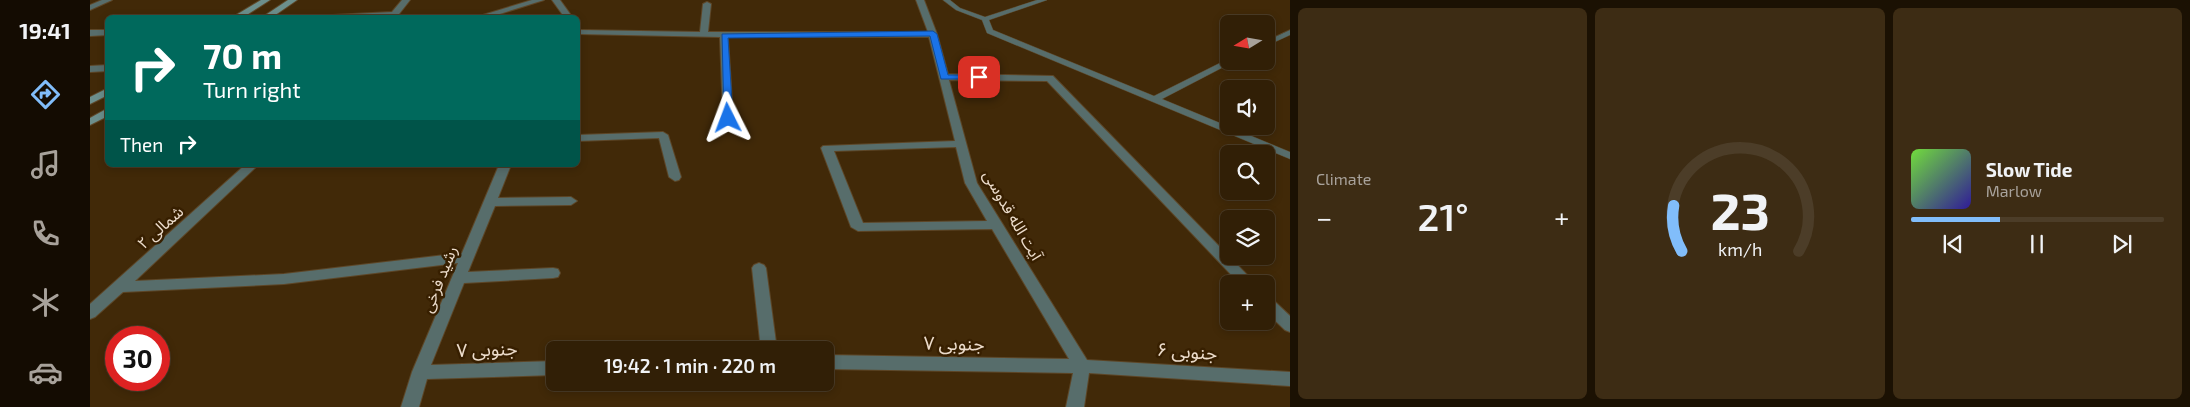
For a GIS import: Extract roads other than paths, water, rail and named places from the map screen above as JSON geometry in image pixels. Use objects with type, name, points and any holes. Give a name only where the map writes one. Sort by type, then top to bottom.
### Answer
[{"type":"main road","points":[[241,15],[266,0]]},
{"type":"main road","points":[[270,15],[293,0]]},
{"type":"main road","points":[[90,101],[105,93]]},
{"type":"main road","points":[[90,122],[105,113]]},
{"type":"street","points":[[90,8],[108,0]]},
{"type":"street","points":[[398,15],[406,0]]},
{"type":"street","points":[[488,15],[540,0]]},
{"type":"street","points":[[556,0],[567,15]]},
{"type":"street","name":"آیت الله قدوسی","points":[[920,0],[933,34],[971,183],[1082,366]]},
{"type":"street","points":[[704,35],[707,4]]},
{"type":"street","points":[[90,33],[105,32]]},
{"type":"street","points":[[580,32],[704,35],[933,34]]},
{"type":"street","points":[[724,35],[728,118]]},
{"type":"street","points":[[90,69],[105,68]]},
{"type":"street","points":[[944,77],[1050,78],[1240,275]]},
{"type":"street","points":[[580,138],[663,135],[675,177]]},
{"type":"street","points":[[961,144],[827,148],[858,227],[997,225]]},
{"type":"street","name":"۲ شمالی","points":[[90,313],[250,167]]},
{"type":"street","name":"رشید فرخی","points":[[410,407],[420,372],[503,167]]},
{"type":"street","points":[[489,202],[571,201]]},
{"type":"street","points":[[118,287],[284,279],[466,257]]},
{"type":"street","points":[[759,268],[768,341]]},
{"type":"street","points":[[458,278],[553,273]]},
{"type":"street","points":[[1275,311],[1290,326]]},
{"type":"street","name":"۷ جنوبی","points":[[834,362],[1082,366]]},
{"type":"street","points":[[1075,407],[1082,366]]},
{"type":"street","name":"۶ جنوبی","points":[[1082,366],[1290,379]]},
{"type":"street","name":"۷ جنوبی","points":[[420,372],[546,368]]},
{"type":"lane","points":[[946,0],[958,9],[985,19],[1044,0]]},
{"type":"lane","points":[[985,19],[990,31],[1290,156]]},
{"type":"lane","points":[[1275,40],[1290,32]]},
{"type":"lane","points":[[1154,100],[1220,67]]}]
